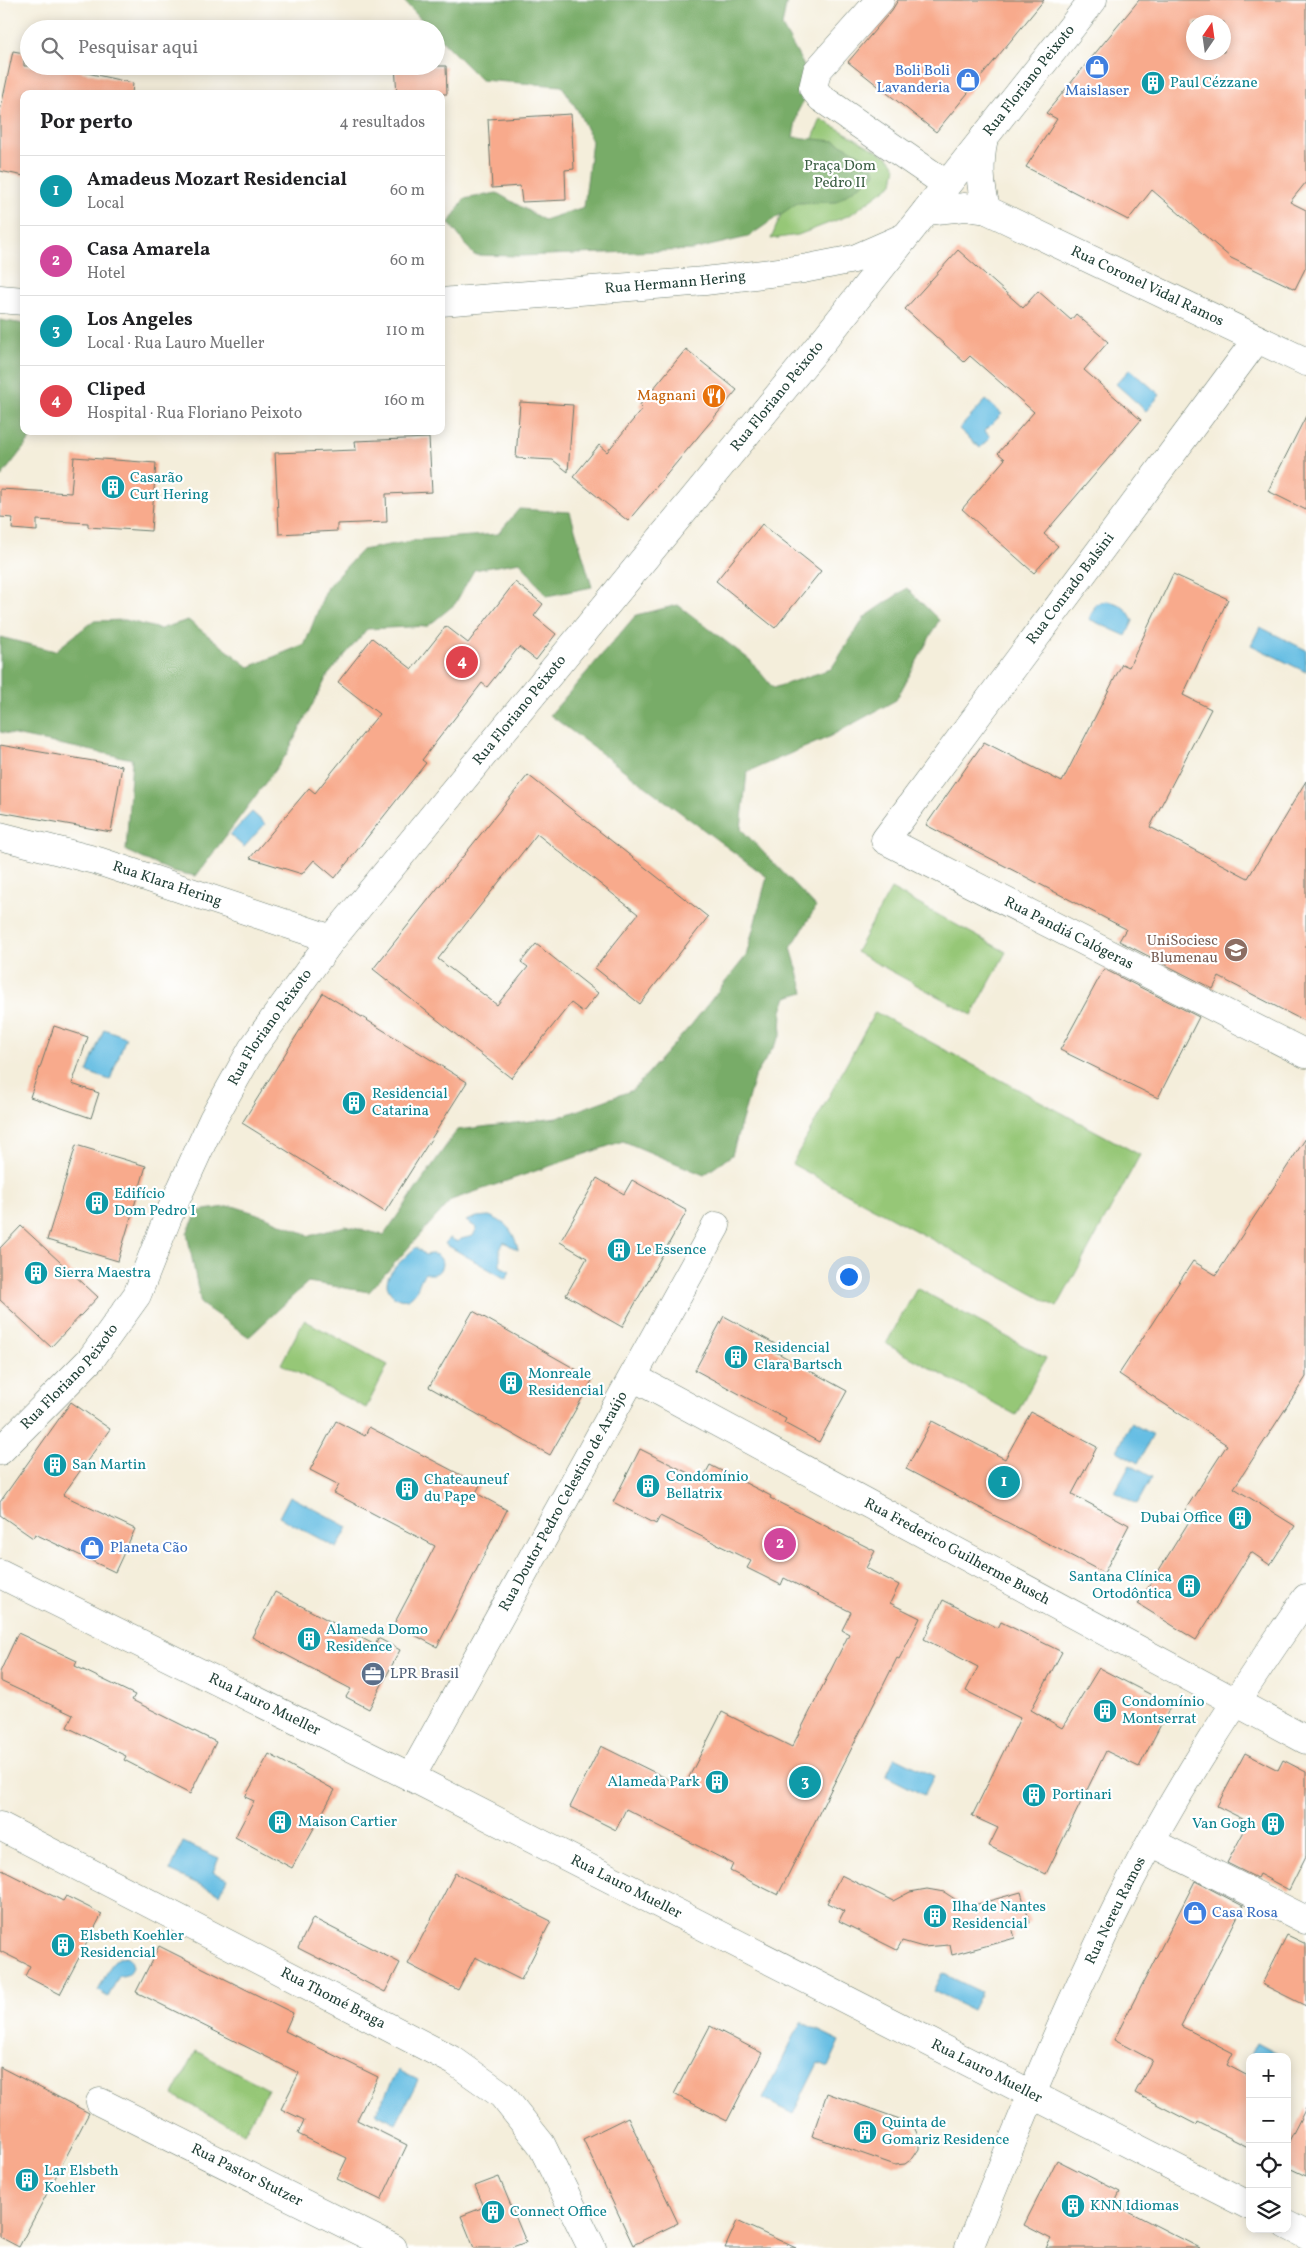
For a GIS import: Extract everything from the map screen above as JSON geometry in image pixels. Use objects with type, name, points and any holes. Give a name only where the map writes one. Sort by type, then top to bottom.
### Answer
[{"type":"street","points":[[880,0],[817,71],[813,88],[821,98],[946,184]]},
{"type":"street","name":"Rua Floriano Peixoto","points":[[0,1450],[91,1359],[136,1295],[168,1217],[213,1119],[252,1049],[332,939],[820,344],[1093,0]]},
{"type":"street","points":[[984,137],[980,158],[980,179],[987,210]]},
{"type":"street","name":"Rua Coronel Vidal Ramos","points":[[926,212],[965,207],[987,210],[1306,362]]},
{"type":"street","name":"Rua Hermann Hering","points":[[445,302],[695,282],[803,269],[854,259],[904,238]]},
{"type":"street","points":[[0,299],[20,301]]},
{"type":"street","name":"Rua Conrado Balsini","points":[[885,840],[1257,339]]},
{"type":"street","name":"Rua Klara Hering","points":[[0,836],[98,861],[332,939]]},
{"type":"street","name":"Rua Pandiá Calógeras","points":[[885,840],[1306,1054]]},
{"type":"street","name":"Rua Doutor Pedro Celestino de Araújo","points":[[411,1777],[716,1226]]},
{"type":"street","name":"Rua Frederico Guilherme Busch","points":[[633,1377],[1306,1740]]},
{"type":"street","name":"Rua Lauro Mueller","points":[[0,1574],[411,1777],[1246,2204]]},
{"type":"street","name":"Rua Nereu Ramos","points":[[970,2248],[1050,2047],[1151,1842],[1236,1702],[1306,1598]]},
{"type":"street","name":"Rua Thomé Braga","points":[[0,1826],[454,2061],[502,2095],[541,2144],[592,2248]]},
{"type":"street","points":[[1151,1842],[1306,1920]]},
{"type":"street","name":"Rua Pastor Stutzer","points":[[100,2102],[392,2248]]},
{"type":"street","points":[[1291,2227],[1306,2235]]},
{"type":"green space","points":[[403,0],[787,0],[782,26],[804,66],[809,91],[798,111],[793,137],[835,141],[870,160],[876,174],[836,202],[797,203],[748,237],[692,250],[519,256],[474,255],[449,223],[464,199],[497,193],[544,220],[584,207],[592,141],[578,111],[562,86],[481,80],[445,44],[445,20],[422,20]]},
{"type":"green space","name":"Praça Dom Pedro II","points":[[821,119],[888,157],[896,167],[893,183],[850,215],[798,235],[771,239]]},
{"type":"green space","points":[[0,320],[20,323],[20,435],[30,435],[29,441],[0,478]]},
{"type":"green space","points":[[519,509],[570,512],[592,587],[547,596],[520,562],[474,570],[455,604],[428,626],[367,629],[328,675],[286,755],[196,876],[171,871],[126,851],[132,759],[0,732],[0,637],[55,651],[93,621],[125,620],[160,629],[188,620],[249,667],[305,644],[327,587],[362,550],[417,540],[498,534]]},
{"type":"green space","points":[[907,588],[939,620],[896,700],[827,738],[747,772],[741,829],[816,907],[791,948],[804,992],[787,997],[782,1011],[781,1035],[754,1078],[732,1155],[704,1175],[623,1141],[451,1200],[369,1292],[308,1282],[249,1337],[201,1304],[187,1233],[198,1211],[233,1206],[264,1216],[310,1236],[345,1226],[384,1235],[457,1130],[557,1118],[633,1090],[692,1024],[746,956],[767,877],[550,715],[636,615],[678,605],[750,660],[773,688],[831,669],[865,617]]},
{"type":"green space","points":[[891,889],[1006,952],[972,1015],[856,952]]},
{"type":"green space","points":[[875,1012],[1140,1155],[1057,1307],[792,1164]]},
{"type":"green space","points":[[917,1288],[1046,1358],[1016,1415],[886,1344]]},
{"type":"green space","points":[[304,1320],[388,1365],[366,1408],[281,1364]]},
{"type":"green space","points":[[196,2051],[268,2089],[244,2133],[173,2095]]},
{"type":"water","points":[[1130,369],[1160,395],[1146,411],[1116,384]]},
{"type":"water","points":[[986,400],[1002,414],[985,431],[990,437],[980,448],[959,429]]},
{"type":"water","points":[[1106,601],[1115,603],[1129,613],[1133,621],[1126,636],[1089,619],[1096,604]]},
{"type":"water","points":[[1260,627],[1306,650],[1306,672],[1251,645]]},
{"type":"water","points":[[252,812],[265,824],[244,847],[230,835]]},
{"type":"water","points":[[104,1029],[126,1037],[110,1080],[87,1072]]},
{"type":"water","points":[[489,1216],[509,1228],[518,1250],[504,1242],[500,1249],[500,1266],[510,1271],[506,1279],[445,1244],[449,1238],[458,1242],[461,1239],[473,1236],[477,1228],[466,1221],[477,1217]]},
{"type":"water","points":[[416,1247],[425,1255],[433,1254],[438,1256],[442,1264],[441,1269],[437,1273],[425,1273],[412,1296],[407,1299],[397,1298],[390,1291],[387,1281],[398,1264]]},
{"type":"water","points":[[1131,1423],[1153,1435],[1138,1463],[1117,1451]]},
{"type":"water","points":[[1130,1465],[1152,1477],[1137,1504],[1115,1492]]},
{"type":"water","points":[[290,1496],[348,1527],[337,1548],[279,1517]]},
{"type":"water","points":[[895,1757],[934,1776],[924,1795],[886,1776]]},
{"type":"water","points":[[183,1842],[219,1858],[213,1872],[227,1879],[220,1894],[170,1871]]},
{"type":"water","points":[[126,1956],[131,1960],[133,1967],[131,1971],[126,1975],[119,1976],[108,1997],[98,1991],[112,1964],[120,1957]]},
{"type":"water","points":[[942,1973],[981,1992],[972,2010],[933,1991]]},
{"type":"water","points":[[801,2022],[840,2041],[828,2067],[818,2063],[793,2114],[763,2099]]},
{"type":"water","points":[[1257,2043],[1276,2053],[1252,2053]]},
{"type":"water","points":[[398,2070],[418,2080],[396,2123],[376,2113]]},
{"type":"building","points":[[898,0],[1044,0],[936,132],[848,62],[892,10]]},
{"type":"building","points":[[1139,0],[1306,0],[1306,182],[1290,202],[1306,210],[1306,267],[1295,289],[1231,258],[1152,190],[1128,220],[1026,167],[1057,119],[1046,113]]},
{"type":"building","points":[[13,51],[20,52],[20,75],[96,75],[133,83],[132,90],[20,90],[20,175],[0,171],[0,112]]},
{"type":"building","points":[[446,66],[447,94],[445,94],[445,90],[397,90],[396,75],[445,75]]},
{"type":"building","points":[[571,114],[574,169],[565,170],[566,200],[522,202],[520,186],[492,188],[488,119]]},
{"type":"building","points":[[958,250],[1023,308],[1038,291],[1071,320],[1076,314],[1108,342],[1084,370],[1141,420],[1044,534],[1058,546],[1034,573],[962,509],[1005,459],[998,453],[1034,412],[970,356],[964,362],[905,309]]},
{"type":"building","points":[[686,349],[737,390],[628,521],[573,477],[599,445],[607,452],[642,409],[639,406]]},
{"type":"building","points":[[520,402],[573,405],[568,472],[553,460],[516,458]]},
{"type":"building","points":[[1306,416],[1306,510],[1268,491]]},
{"type":"building","points":[[429,438],[432,492],[386,494],[387,522],[337,524],[337,531],[279,534],[275,453],[356,450],[355,441]]},
{"type":"building","name":"Casarão Curt Hering","points":[[74,457],[156,463],[151,531],[88,527],[88,523],[37,520],[37,531],[12,529],[13,518],[0,517],[0,489],[71,493]]},
{"type":"building","points":[[762,524],[821,571],[775,628],[716,581]]},
{"type":"building","name":"UniSociesc Blumenau","points":[[1173,574],[1228,599],[1183,695],[1211,709],[1150,827],[1248,878],[1306,781],[1306,1022],[1219,977],[1213,989],[1119,941],[1126,929],[926,825],[984,742],[1062,782],[1122,664],[1129,667]]},
{"type":"building","points":[[515,582],[543,604],[534,616],[556,634],[536,660],[519,647],[487,687],[482,683],[422,760],[426,763],[335,878],[314,860],[302,874],[250,858],[309,788],[315,793],[379,714],[338,682],[372,638],[412,669],[446,626],[468,643]]},
{"type":"building","points":[[0,745],[122,766],[111,832],[0,812]]},
{"type":"building","points":[[528,775],[708,917],[640,1004],[595,968],[638,914],[537,834],[438,959],[497,1005],[528,967],[521,962],[536,944],[598,993],[583,1012],[571,1003],[511,1078],[373,969]]},
{"type":"building","points":[[1104,969],[1199,1017],[1158,1098],[1060,1050]]},
{"type":"building","name":"Residencial Catarina","points":[[323,993],[467,1082],[385,1212],[242,1123]]},
{"type":"building","points":[[54,1026],[88,1037],[72,1084],[99,1093],[91,1118],[30,1097]]},
{"type":"building","points":[[1306,1138],[1306,1377],[1234,1488],[1295,1526],[1270,1565],[1251,1552],[1196,1640],[1138,1604],[1193,1515],[1185,1510],[1227,1445],[1119,1374],[1193,1261],[1216,1275]]},
{"type":"building","name":"Edifício Dom Pedro I","points":[[76,1145],[146,1166],[118,1261],[47,1240]]},
{"type":"building","name":"Le Essence","points":[[597,1178],[624,1194],[632,1180],[687,1211],[622,1327],[566,1295],[587,1258],[560,1242]]},
{"type":"building","name":"Sierra Maestra","points":[[21,1226],[98,1297],[51,1347],[0,1300],[0,1248]]},
{"type":"building","name":"Monreale Residencial","points":[[473,1311],[593,1379],[550,1455],[429,1387]]},
{"type":"building","points":[[724,1316],[777,1345],[774,1351],[847,1391],[819,1442],[784,1423],[786,1419],[695,1370]]},
{"type":"building","name":"San Martin","points":[[71,1402],[110,1429],[63,1495],[135,1529],[115,1572],[35,1534],[33,1538],[0,1515],[0,1502]]},
{"type":"building","points":[[1031,1412],[1097,1447],[1072,1494],[1129,1525],[1104,1573],[906,1469],[932,1421],[1005,1459]]},
{"type":"building","name":"Chateauneuf du Pape","points":[[336,1421],[365,1436],[369,1427],[480,1485],[476,1493],[507,1510],[437,1647],[394,1624],[435,1546],[334,1493],[339,1485],[310,1470]]},
{"type":"building","points":[[640,1449],[702,1480],[710,1465],[771,1496],[770,1498],[875,1551],[866,1568],[899,1585],[890,1603],[920,1618],[899,1659],[897,1658],[778,1895],[730,1871],[733,1864],[626,1809],[616,1830],[570,1807],[601,1746],[684,1787],[722,1712],[792,1747],[849,1634],[842,1630],[851,1612],[784,1578],[781,1585],[747,1568],[751,1561],[660,1516],[656,1524],[613,1502]]},
{"type":"building","name":"Alameda Domo Residence","points":[[275,1592],[375,1645],[378,1638],[400,1650],[369,1709],[346,1697],[351,1689],[252,1637]]},
{"type":"building","points":[[943,1600],[998,1628],[1001,1622],[1062,1652],[1031,1710],[1062,1728],[1099,1668],[1171,1705],[1139,1767],[1106,1751],[1046,1874],[989,1846],[998,1828],[972,1816],[1020,1718],[966,1691],[978,1667],[924,1639]]},
{"type":"building","points":[[18,1633],[77,1661],[75,1666],[135,1695],[132,1700],[216,1742],[190,1794],[124,1760],[126,1756],[67,1727],[73,1715],[0,1681],[0,1672]]},
{"type":"building","name":"Van Gogh","points":[[1245,1753],[1278,1770],[1283,1760],[1306,1772],[1306,1856],[1289,1890],[1259,1874],[1257,1878],[1227,1863],[1249,1822],[1217,1806]]},
{"type":"building","name":"Maison Cartier","points":[[269,1754],[335,1790],[292,1868],[235,1837],[254,1801],[245,1797]]},
{"type":"building","points":[[0,1869],[63,1901],[66,1896],[102,1914],[60,1994],[25,1976],[30,1966],[0,1951]]},
{"type":"building","points":[[455,1873],[551,1921],[521,1980],[475,1957],[458,1990],[408,1964]]},
{"type":"building","name":"Ilha de Nantes Residencial","points":[[841,1875],[893,1901],[910,1892],[927,1889],[944,1892],[967,1907],[1021,1892],[1030,1923],[1012,1927],[1015,1938],[952,1955],[950,1945],[923,1947],[902,1941],[897,1950],[839,1921],[844,1911],[827,1903]]},
{"type":"building","points":[[1195,1881],[1243,1906],[1181,2026],[1233,2053],[1227,2065],[1246,2075],[1246,2146],[1198,2122],[1197,2125],[1135,2093],[1152,2060],[1114,2040]]},
{"type":"building","points":[[313,1918],[400,1963],[385,1992],[298,1948]]},
{"type":"building","points":[[1287,1935],[1306,1944],[1306,2006],[1262,1984]]},
{"type":"building","points":[[159,1946],[293,2013],[285,2031],[378,2077],[357,2120],[407,2145],[381,2200],[337,2179],[347,2158],[298,2134],[304,2120],[281,2109],[299,2073],[136,1992]]},
{"type":"building","points":[[710,2026],[762,2053],[727,2121],[674,2094]]},
{"type":"building","name":"Lar Elsbeth Koehler","points":[[0,2067],[89,2113],[19,2247],[0,2237]]},
{"type":"building","name":"Quinta de Gomariz Residence","points":[[827,2093],[908,2122],[915,2129],[919,2138],[919,2149],[913,2158],[905,2164],[895,2165],[812,2136]]},
{"type":"building","points":[[1306,2108],[1306,2176],[1291,2169],[1291,2137]]},
{"type":"building","points":[[628,2117],[678,2223],[633,2245],[583,2139]]},
{"type":"building","name":"KNN Idiomas","points":[[1057,2160],[1120,2192],[1114,2204],[1200,2248],[1046,2248],[1051,2239],[1024,2225]]},
{"type":"building","name":"Connect Office","points":[[499,2177],[526,2242],[510,2248],[474,2248],[461,2216],[484,2207],[475,2186]]},
{"type":"building","points":[[737,2221],[796,2248],[725,2248]]},
{"type":"place","name":"Maislaser","points":[[1097,67]]},
{"type":"place","name":"Boli Boli Lavanderia","points":[[968,80]]},
{"type":"place","name":"Paul Cézzane","points":[[1153,83]]},
{"type":"place","name":"Magnani","points":[[714,396]]},
{"type":"place","name":"Casarão Curt Hering","points":[[113,487]]},
{"type":"place","name":"Cliped","points":[[462,662]]},
{"type":"place","name":"UniSociesc Blumenau","points":[[1236,950]]},
{"type":"place","name":"Residencial Catarina","points":[[354,1103]]},
{"type":"place","name":"Edifício Dom Pedro I","points":[[97,1203]]},
{"type":"place","name":"Le Essence","points":[[619,1250]]},
{"type":"place","name":"Sierra Maestra","points":[[36,1273]]},
{"type":"place","name":"Residencial Clara Bartsch","points":[[736,1357]]},
{"type":"place","name":"Monreale Residencial","points":[[511,1383]]},
{"type":"place","name":"San Martin","points":[[55,1465]]},
{"type":"place","name":"Amadeus Mozart Residencial","points":[[1004,1482]]},
{"type":"place","name":"Condomínio Bellatrix","points":[[648,1486]]},
{"type":"place","name":"Chateauneuf du Pape","points":[[407,1489]]},
{"type":"place","name":"Dubai Office","points":[[1240,1518]]},
{"type":"place","name":"Casa Amarela","points":[[780,1544]]},
{"type":"place","name":"Planeta Cão","points":[[92,1548]]},
{"type":"place","name":"Santana Clínica Ortodôntica","points":[[1189,1586]]},
{"type":"place","name":"Alameda Domo Residence","points":[[309,1639]]},
{"type":"place","name":"LPR Brasil","points":[[373,1674]]},
{"type":"place","name":"Condomínio Montserrat","points":[[1105,1711]]},
{"type":"place","name":"Alameda Park","points":[[717,1782]]},
{"type":"place","name":"Los Angeles","points":[[805,1782]]},
{"type":"place","name":"Portinari","points":[[1034,1795]]},
{"type":"place","name":"Maison Cartier","points":[[280,1822]]},
{"type":"place","name":"Van Gogh","points":[[1273,1824]]},
{"type":"place","name":"Casa Rosa","points":[[1195,1913]]},
{"type":"place","name":"Ilha de Nantes Residencial","points":[[935,1916]]},
{"type":"place","name":"Elsbeth Koehler Residencial","points":[[63,1945]]},
{"type":"place","name":"Quinta de Gomariz Residence","points":[[865,2132]]},
{"type":"place","name":"Lar Elsbeth Koehler","points":[[27,2180]]},
{"type":"place","name":"KNN Idiomas","points":[[1073,2206]]},
{"type":"place","name":"Connect Office","points":[[493,2212]]}]
